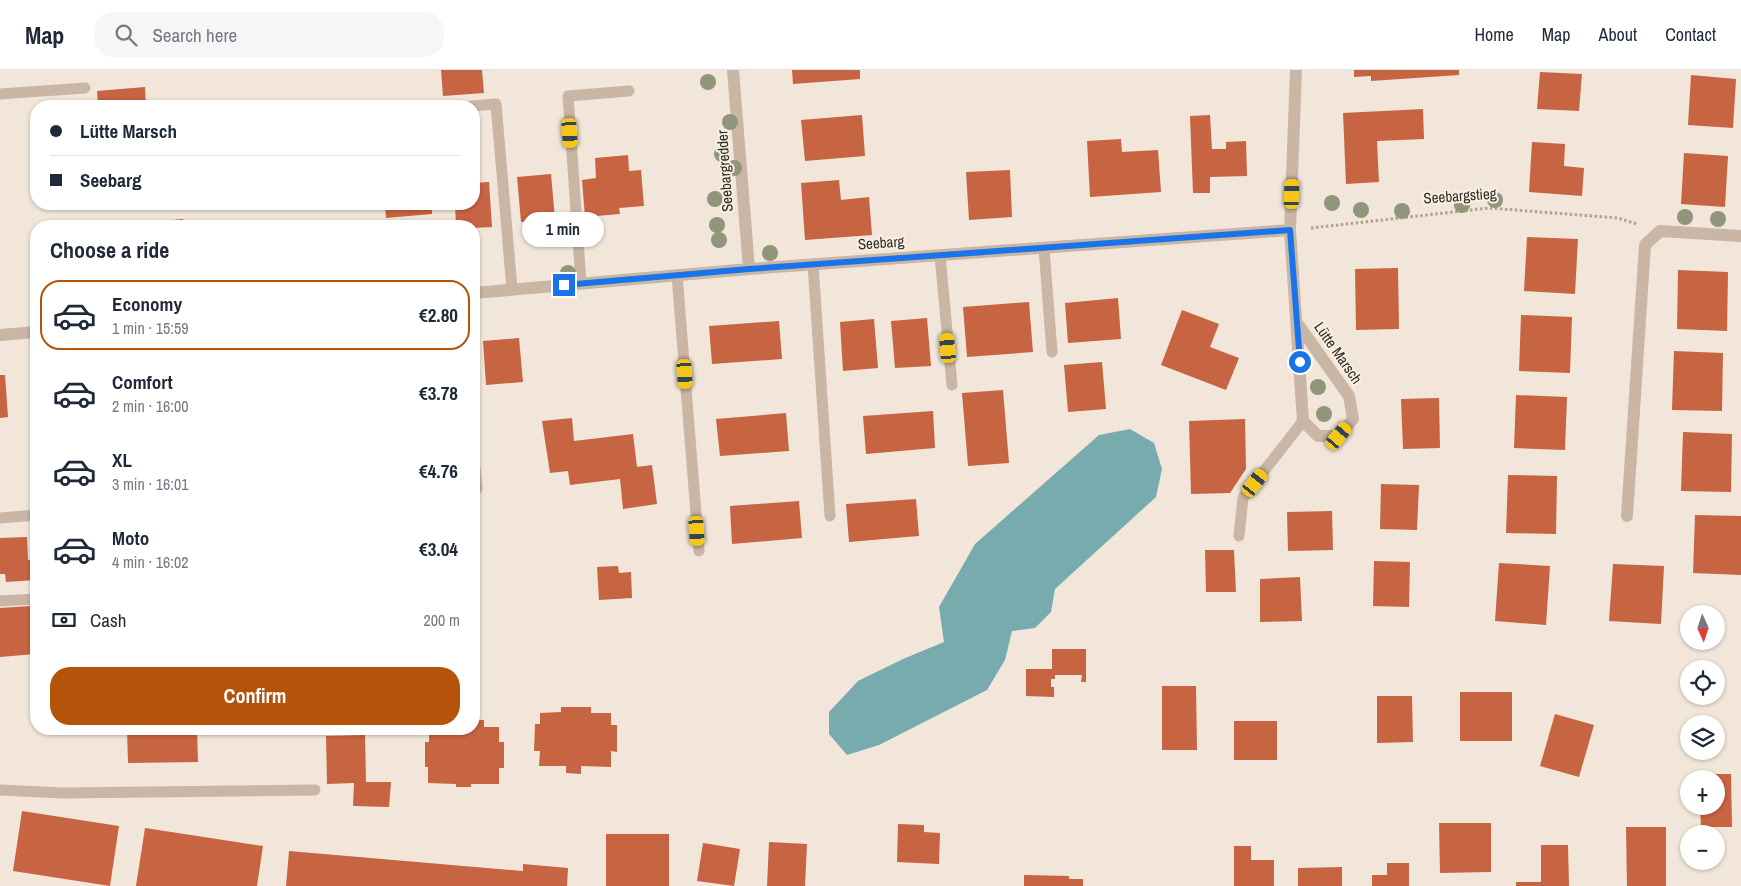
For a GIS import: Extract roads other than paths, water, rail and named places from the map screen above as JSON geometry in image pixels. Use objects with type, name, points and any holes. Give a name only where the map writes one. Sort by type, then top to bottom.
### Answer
[{"type":"street","name":"Seebargredder","points":[[733,70],[749,269]]},
{"type":"street","name":"Lütte Marsch","points":[[1296,70],[1290,230],[1303,421],[1318,436],[1339,436],[1353,419],[1349,396],[1297,323]]},
{"type":"street","name":"Seebarg","points":[[480,293],[813,264],[1290,230]]},
{"type":"street","points":[[1627,516],[1645,245],[1660,231],[1741,236]]},
{"type":"street","points":[[0,335],[30,332]]},
{"type":"lane","points":[[0,94],[84,88]]},
{"type":"lane","points":[[581,284],[568,96],[629,91]]},
{"type":"lane","points":[[480,105],[496,104],[512,290]]},
{"type":"lane","points":[[1044,248],[1052,352]]},
{"type":"lane","points":[[940,255],[952,385]]},
{"type":"lane","points":[[813,264],[830,516]]},
{"type":"lane","points":[[677,275],[699,551]]},
{"type":"lane","points":[[1239,536],[1244,498],[1303,421]]},
{"type":"lane","points":[[0,518],[30,516]]},
{"type":"lane","points":[[0,601],[30,599]]},
{"type":"lane","points":[[0,790],[64,793],[314,790]]},
{"type":"water","points":[[1130,429],[1154,443],[1162,469],[1156,497],[1055,589],[1051,612],[1035,628],[1012,631],[1005,660],[987,690],[879,745],[847,755],[829,734],[829,712],[858,681],[944,642],[939,607],[975,544],[1099,435]]}]
